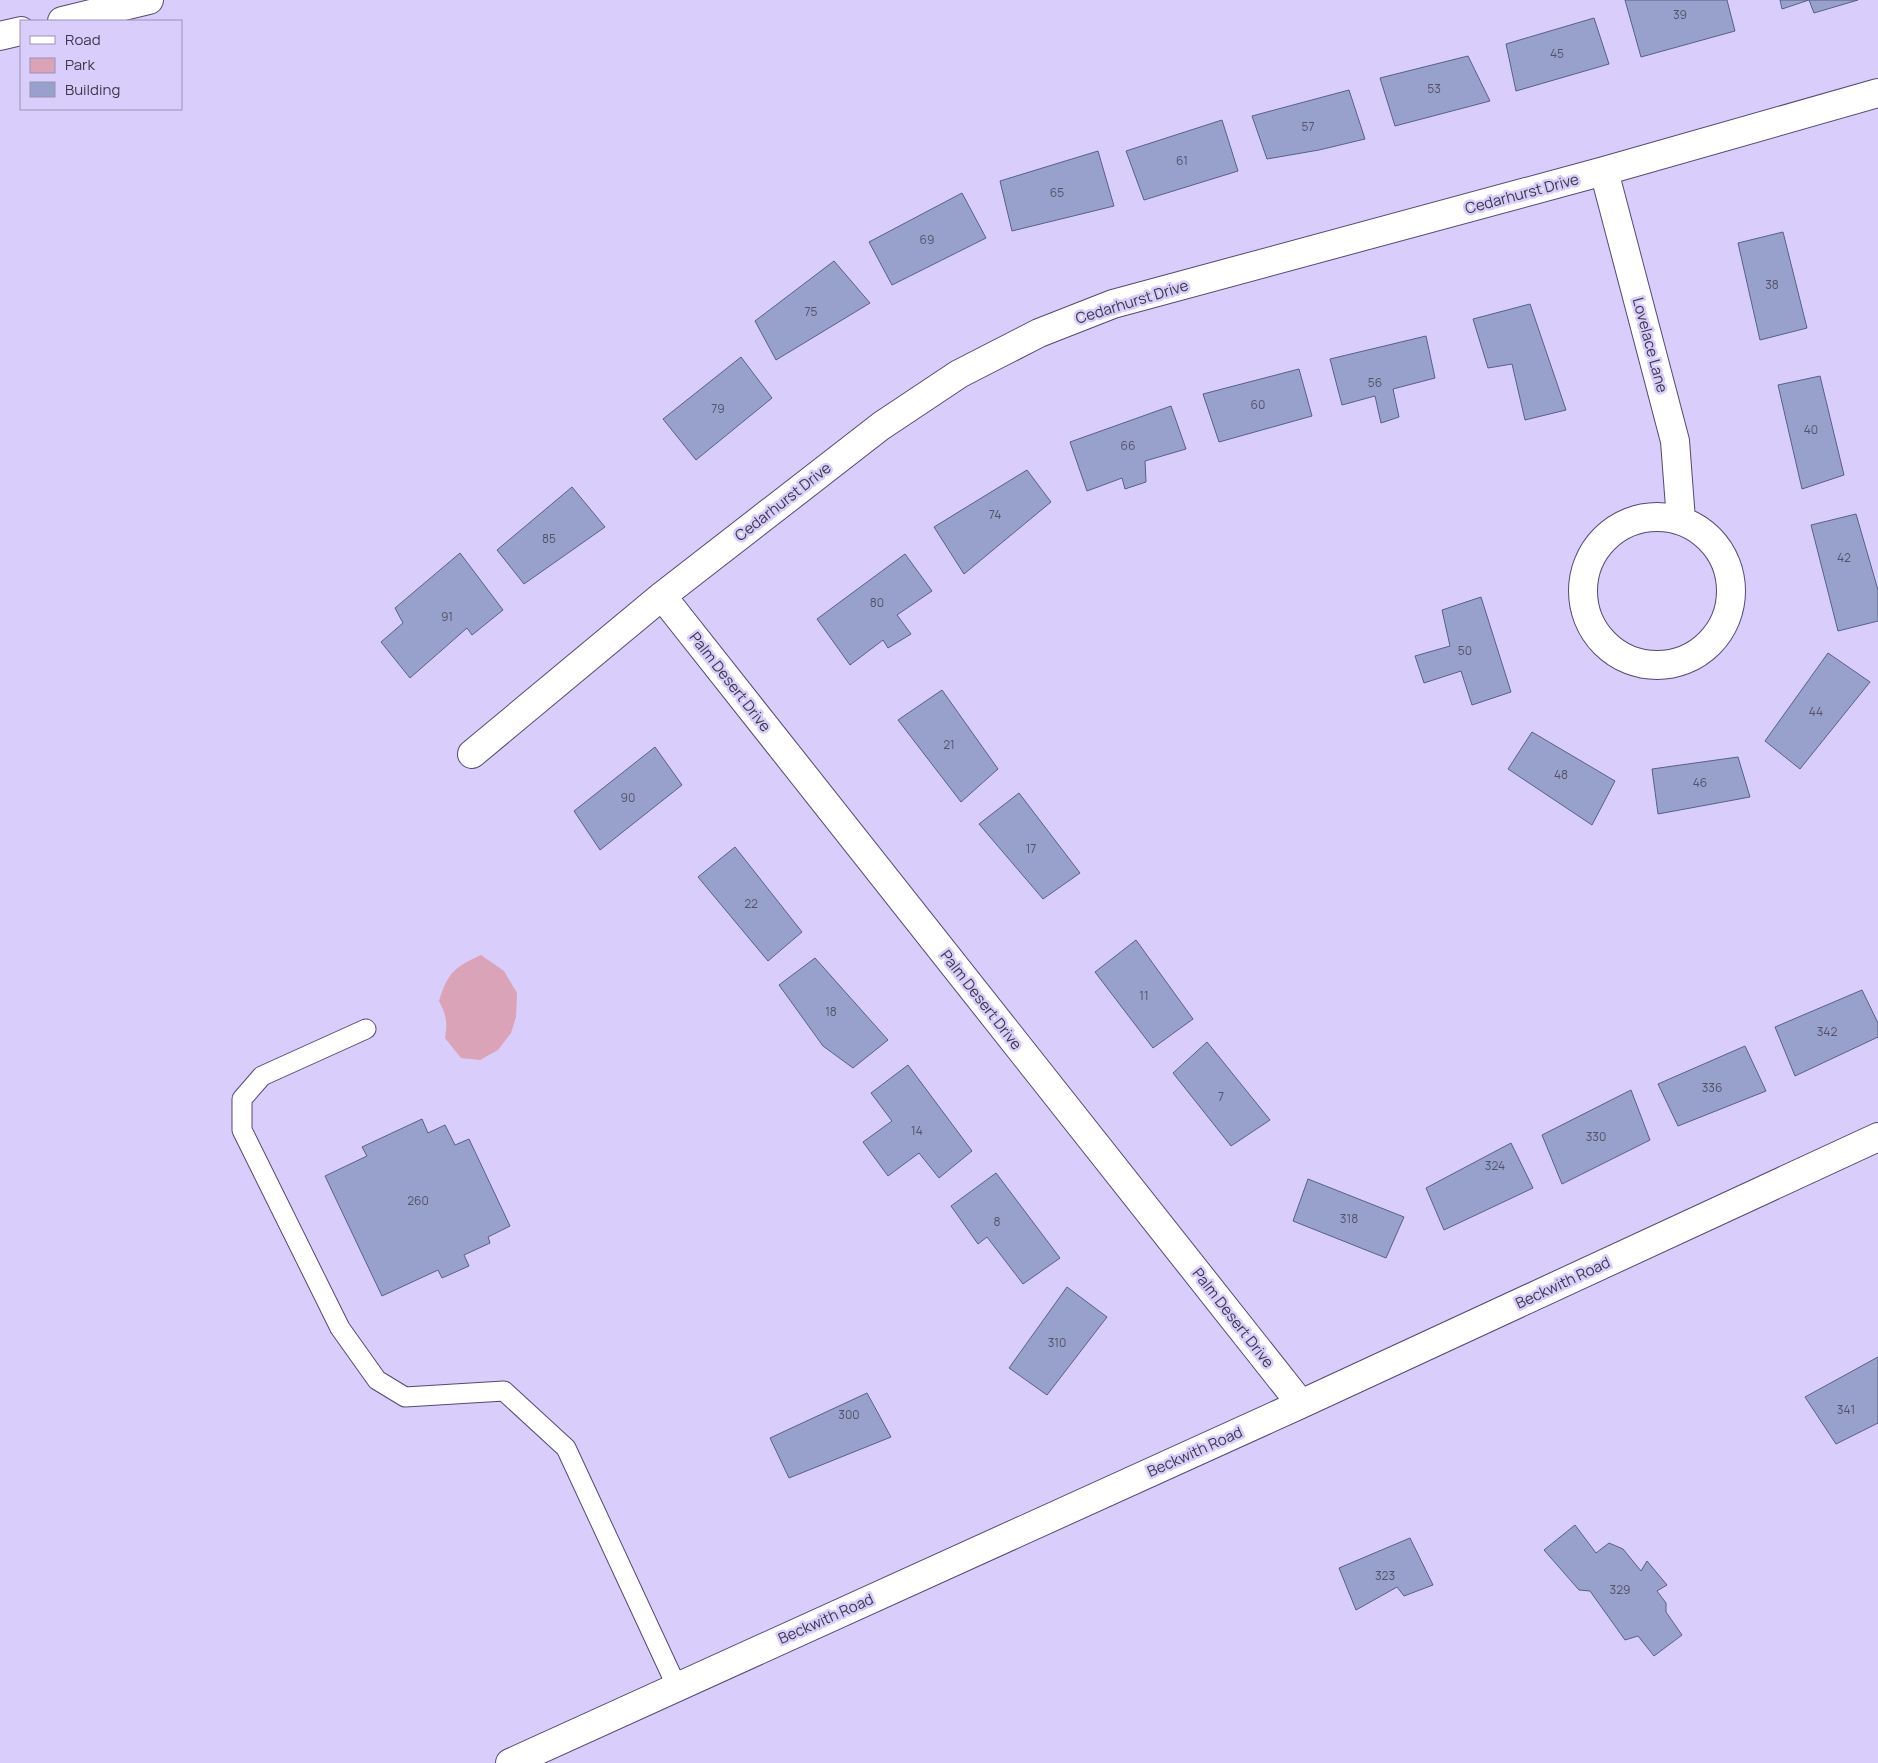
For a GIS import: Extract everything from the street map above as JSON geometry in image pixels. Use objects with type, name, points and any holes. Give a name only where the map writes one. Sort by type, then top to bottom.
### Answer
[{"type":"street","points":[[66,20],[149,0]]},
{"type":"street","points":[[0,36],[20,31]]},
{"type":"street","name":"Cedarhurst Drive","points":[[472,754],[662,596],[881,426],[959,374],[1039,333],[1113,304],[1604,172],[1878,92]]},
{"type":"street","name":"Lovelace Lane","points":[[1604,172],[1675,442],[1681,520]]},
{"type":"street","points":[[1656,515],[1681,520],[1702,532],[1719,549],[1729,571],[1732,595],[1726,619],[1714,639],[1695,655],[1673,664],[1649,665],[1625,659],[1604,645],[1589,624],[1582,600],[1583,574],[1593,551],[1609,532],[1616,528],[1631,520],[1656,515]]},
{"type":"street","name":"Palm Desert Drive","points":[[662,596],[1301,1404]]},
{"type":"street","name":"Beckwith Road","points":[[510,1763],[1301,1404],[1878,1137]]},
{"type":"lane","points":[[366,1029],[262,1076],[242,1099],[242,1130],[340,1328],[377,1380],[405,1397],[504,1391],[566,1448],[678,1687]]},
{"type":"green space","points":[[481,955],[504,971],[517,993],[516,1017],[511,1033],[498,1050],[480,1060],[461,1058],[445,1038],[446,1019],[439,1001],[449,977],[459,967]]},
{"type":"building","points":[[1625,0],[1727,0],[1735,31],[1641,57]]},
{"type":"building","points":[[1780,0],[1809,0],[1782,9]]},
{"type":"building","points":[[1809,0],[1858,0],[1814,13]]},
{"type":"building","points":[[1594,18],[1609,64],[1516,91],[1506,44]]},
{"type":"building","points":[[1468,56],[1490,101],[1395,126],[1380,78]]},
{"type":"building","points":[[1349,90],[1365,139],[1319,150],[1267,159],[1252,116]]},
{"type":"building","points":[[1222,120],[1238,171],[1144,200],[1126,151]]},
{"type":"building","points":[[1098,151],[1114,206],[1012,231],[1000,181]]},
{"type":"building","points":[[962,193],[986,238],[892,285],[869,242]]},
{"type":"building","points":[[1783,232],[1807,328],[1760,340],[1738,243]]},
{"type":"building","points":[[834,261],[870,303],[776,360],[755,321]]},
{"type":"building","points":[[1530,304],[1566,410],[1525,420],[1512,364],[1488,368],[1473,319]]},
{"type":"building","points":[[1426,336],[1435,378],[1393,389],[1399,417],[1381,423],[1375,396],[1342,405],[1330,359]]},
{"type":"building","points":[[741,357],[772,398],[696,460],[663,419]]},
{"type":"building","points":[[1299,369],[1312,416],[1219,442],[1203,394]]},
{"type":"building","points":[[1820,376],[1844,475],[1802,489],[1778,385]]},
{"type":"building","points":[[1171,406],[1186,449],[1145,461],[1146,482],[1125,489],[1122,478],[1087,491],[1070,442]]},
{"type":"building","points":[[1027,470],[1051,502],[964,574],[934,527]]},
{"type":"building","points":[[572,487],[605,527],[524,584],[497,550]]},
{"type":"building","points":[[1856,514],[1878,590],[1878,621],[1838,631],[1811,525]]},
{"type":"building","points":[[460,553],[503,610],[472,635],[467,628],[410,678],[381,642],[403,623],[395,608]]},
{"type":"building","points":[[905,554],[932,591],[897,615],[911,634],[888,648],[883,640],[850,665],[817,619]]},
{"type":"building","points":[[1481,597],[1511,692],[1472,705],[1461,671],[1424,683],[1415,656],[1450,646],[1442,610]]},
{"type":"building","points":[[1828,653],[1870,682],[1800,769],[1765,741]]},
{"type":"building","points":[[942,690],[998,769],[961,802],[898,720]]},
{"type":"building","points":[[1532,732],[1615,781],[1592,825],[1508,769]]},
{"type":"building","points":[[655,747],[682,785],[600,850],[574,811]]},
{"type":"building","points":[[1738,757],[1750,797],[1658,814],[1652,769]]},
{"type":"building","points":[[1019,793],[1080,873],[1043,899],[979,824]]},
{"type":"building","points":[[735,847],[802,932],[768,961],[698,877]]},
{"type":"building","points":[[1136,940],[1193,1019],[1153,1048],[1095,972]]},
{"type":"building","points":[[815,958],[888,1040],[853,1068],[823,1046],[779,985]]},
{"type":"building","points":[[1862,990],[1878,1023],[1878,1037],[1795,1076],[1775,1027]]},
{"type":"building","points":[[1207,1042],[1270,1120],[1231,1146],[1173,1073]]},
{"type":"building","points":[[1745,1046],[1766,1091],[1678,1126],[1658,1084]]},
{"type":"building","points":[[908,1065],[972,1151],[939,1178],[919,1153],[888,1176],[863,1142],[892,1121],[871,1093]]},
{"type":"building","points":[[1631,1090],[1650,1140],[1562,1184],[1542,1135]]},
{"type":"building","points":[[422,1119],[428,1133],[445,1125],[455,1145],[469,1139],[510,1226],[488,1237],[490,1243],[464,1255],[469,1266],[442,1278],[438,1270],[382,1296],[325,1176],[367,1156],[362,1147]]},
{"type":"building","points":[[1511,1143],[1533,1188],[1444,1230],[1426,1188]]},
{"type":"building","points":[[996,1173],[1060,1258],[1023,1284],[987,1237],[978,1244],[951,1206]]},
{"type":"building","points":[[1308,1179],[1404,1217],[1386,1258],[1293,1221]]},
{"type":"building","points":[[1067,1287],[1107,1317],[1047,1395],[1009,1368]]},
{"type":"building","points":[[1878,1357],[1878,1423],[1836,1444],[1805,1397]]},
{"type":"building","points":[[867,1393],[891,1437],[789,1478],[770,1438]]},
{"type":"building","points":[[1575,1525],[1596,1553],[1609,1543],[1623,1549],[1641,1571],[1647,1561],[1667,1585],[1657,1591],[1666,1603],[1666,1612],[1682,1635],[1654,1656],[1638,1636],[1625,1640],[1590,1591],[1579,1590],[1544,1550]]},
{"type":"building","points":[[1410,1538],[1433,1585],[1404,1596],[1397,1587],[1356,1610],[1339,1568]]}]
